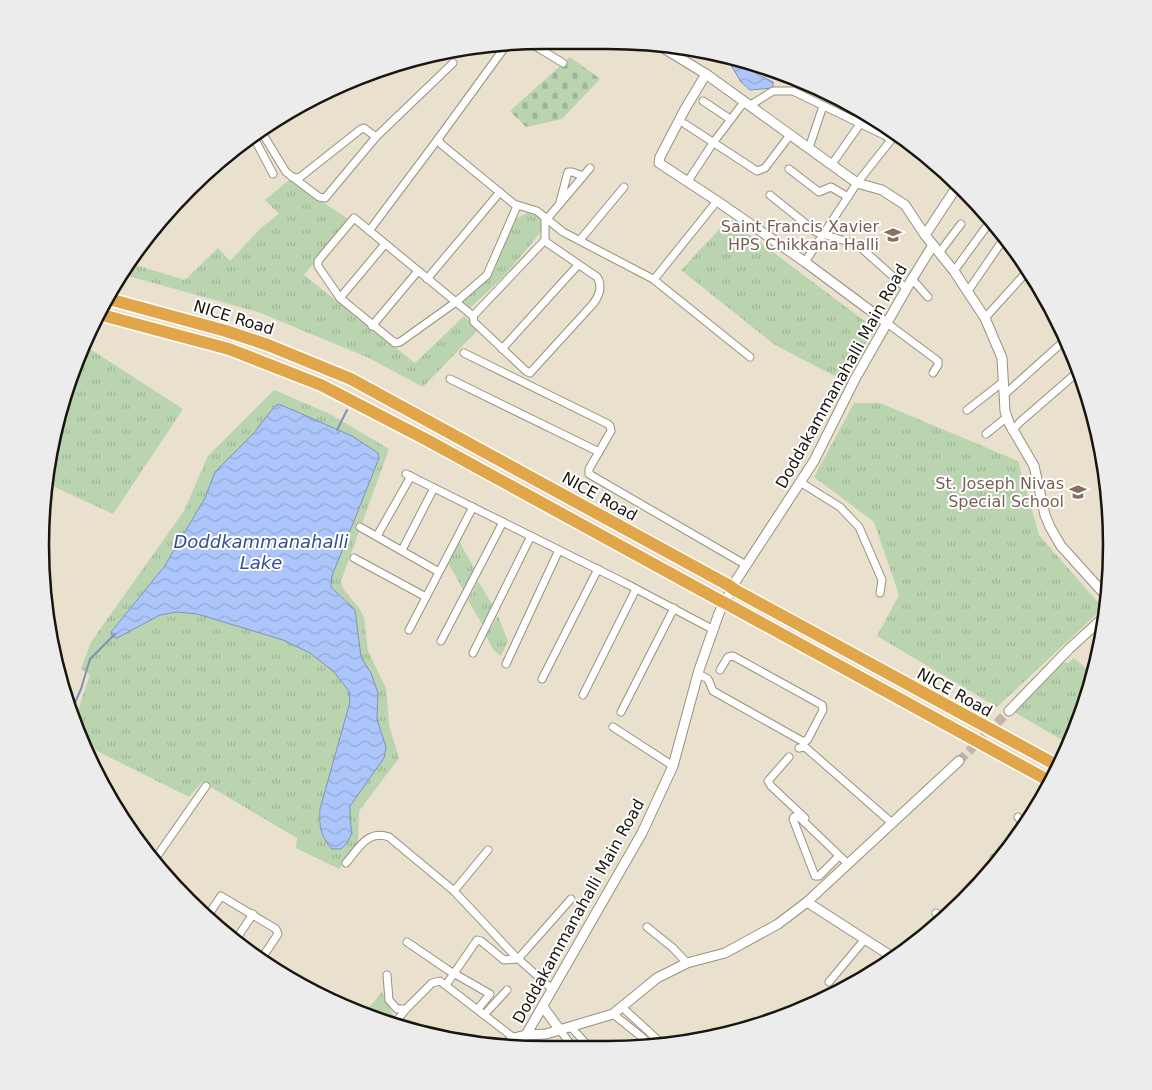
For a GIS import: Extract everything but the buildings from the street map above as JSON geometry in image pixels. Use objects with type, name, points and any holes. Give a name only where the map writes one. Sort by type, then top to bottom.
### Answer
[{"type":"highway","name":"NICE Road","points":[[113,300],[268,344],[350,379],[1053,763]]},
{"type":"highway","name":"NICE Road","points":[[105,316],[253,358],[346,396],[1045,778]]},
{"type":"street","points":[[540,49],[563,63]]},
{"type":"street","points":[[369,231],[502,51]]},
{"type":"street","points":[[670,53],[706,74],[857,183],[882,190],[906,206],[925,235],[954,271],[985,318],[1002,358],[1007,417],[1012,431],[1034,466],[1045,515],[1060,546],[1101,590]]},
{"type":"street","points":[[263,136],[286,172],[319,197],[326,198],[376,137],[453,64]]},
{"type":"street","points":[[706,74],[685,109],[659,160],[661,165],[688,181],[805,262],[938,361],[939,363],[933,373]]},
{"type":"street","points":[[688,181],[730,119],[747,104],[773,91],[793,91],[892,140],[857,183],[805,262]]},
{"type":"street","points":[[703,101],[730,119]]},
{"type":"street","points":[[809,148],[823,106]]},
{"type":"street","points":[[685,124],[754,170],[760,171],[765,168],[790,135]]},
{"type":"street","points":[[832,164],[860,124]]},
{"type":"street","points":[[292,177],[299,178],[361,129],[364,128],[376,137]]},
{"type":"street","points":[[438,139],[440,144],[517,206],[534,210],[558,229],[653,279],[750,357]]},
{"type":"street","points":[[255,142],[273,174]]},
{"type":"street","points":[[517,206],[487,274],[456,302],[400,342],[395,343],[340,298],[318,266],[318,261],[354,218],[369,231],[428,279],[456,302],[473,316],[474,322],[530,373],[598,297],[600,290],[599,280],[548,245],[545,240],[546,218],[590,168]]},
{"type":"street","points":[[790,169],[816,191],[821,192],[831,187],[848,198]]},
{"type":"street","points":[[560,204],[568,172],[583,176]]},
{"type":"street","points":[[580,240],[624,187]]},
{"type":"street","points":[[925,235],[954,190]]},
{"type":"street","points":[[428,279],[500,192]]},
{"type":"street","points":[[770,195],[816,232],[860,247],[906,289]]},
{"type":"street","points":[[653,279],[656,278],[717,201]]},
{"type":"street","points":[[939,253],[960,224]]},
{"type":"street","points":[[954,271],[987,226]]},
{"type":"street","points":[[473,316],[545,240]]},
{"type":"street","points":[[968,291],[1001,243]]},
{"type":"street","points":[[340,298],[385,244]]},
{"type":"street","name":"Doddakammanahalli Main Road","points":[[514,1038],[526,1035],[642,834],[673,766],[698,674],[719,613],[746,565],[814,461],[886,322],[933,245]]},
{"type":"street","points":[[502,349],[578,265]]},
{"type":"street","points":[[372,326],[418,271]]},
{"type":"street","points":[[985,318],[1023,276]]},
{"type":"street","points":[[912,279],[928,297]]},
{"type":"street","points":[[1004,395],[1060,344]]},
{"type":"street","points":[[464,354],[608,424],[610,431],[589,472],[592,477],[746,565]]},
{"type":"street","points":[[1012,431],[1024,418],[1073,376]]},
{"type":"street","points":[[450,379],[599,452]]},
{"type":"street","points":[[967,410],[1003,382]]},
{"type":"street","points":[[986,434],[1007,417]]},
{"type":"street","points":[[377,536],[408,475],[598,569],[712,629]]},
{"type":"street","points":[[800,482],[840,507],[859,527],[882,580],[880,593]]},
{"type":"street","points":[[402,550],[434,488]]},
{"type":"street","points":[[409,630],[473,507]]},
{"type":"street","points":[[441,641],[503,522]]},
{"type":"street","points":[[360,527],[439,572]]},
{"type":"street","points":[[472,653],[530,536]]},
{"type":"street","points":[[506,664],[559,550]]},
{"type":"street","points":[[354,558],[426,596]]},
{"type":"street","points":[[542,678],[598,569]]},
{"type":"street","points":[[584,695],[636,589]]},
{"type":"street","points":[[620,712],[674,608]]},
{"type":"street","points":[[1009,711],[1069,649],[1097,623]]},
{"type":"street","points":[[698,674],[708,679],[713,691],[802,741],[808,739],[823,710],[822,705],[733,656],[728,657],[720,670]]},
{"type":"street","points":[[613,727],[673,766]]},
{"type":"street","points":[[799,748],[805,747],[892,823]]},
{"type":"street","points":[[789,757],[769,778],[769,784],[849,863]]},
{"type":"street","points":[[526,1035],[546,1034],[613,1014],[657,978],[687,963],[725,953],[778,924],[807,902],[959,761]]},
{"type":"street","points":[[158,855],[206,786]]},
{"type":"street","points":[[839,856],[819,876],[815,876],[793,820],[794,817],[798,816],[839,856],[849,863]]},
{"type":"street","points":[[1018,817],[1020,820]]},
{"type":"street","points":[[346,863],[369,838],[377,834],[389,837],[454,891],[518,959],[552,989]]},
{"type":"street","points":[[454,891],[488,850]]},
{"type":"street","points":[[211,912],[221,896],[253,914],[277,931],[276,937],[264,955]]},
{"type":"street","points":[[446,985],[477,940],[481,941],[504,960],[518,959],[571,900]]},
{"type":"street","points":[[807,902],[888,954]]},
{"type":"street","points":[[239,935],[253,914]]},
{"type":"street","points":[[647,927],[673,948],[687,963]]},
{"type":"street","points":[[829,982],[865,939]]},
{"type":"street","points":[[407,942],[454,974],[490,994],[478,1009]]},
{"type":"street","points":[[388,975],[389,1000],[397,1008],[406,1009]]},
{"type":"street","points":[[398,1019],[432,983],[440,981],[514,1038]]},
{"type":"street","points":[[484,1014],[507,990]]},
{"type":"street","points":[[542,1007],[568,1041]]},
{"type":"street","points":[[622,1008],[656,1038]]},
{"type":"street","points":[[613,1014],[642,1038]]},
{"type":"street","points":[[571,1027],[584,1041]]},
{"type":"green space","points":[[570,57],[600,79],[562,119],[526,127],[510,111]]},
{"type":"green space","points":[[289,180],[350,220],[304,275],[415,363],[464,316],[478,330],[423,387],[369,358],[258,312],[128,276],[135,265],[185,280],[218,248],[230,261],[261,228],[279,214],[265,200]]},
{"type":"green space","points":[[529,212],[536,213],[541,221],[541,232],[505,275],[469,309],[461,302],[482,285],[493,273],[514,219]]},
{"type":"green space","points":[[729,219],[874,328],[844,381],[775,345],[681,270]]},
{"type":"green space","points":[[90,349],[183,409],[113,514],[52,486],[58,448],[66,417],[75,385]]},
{"type":"green space","points":[[274,390],[330,414],[389,449],[341,581],[344,590],[364,617],[368,651],[386,688],[389,725],[399,758],[359,811],[358,842],[339,869],[296,848],[297,838],[202,782],[189,797],[93,749],[87,735],[78,711],[90,675],[81,669],[91,642],[184,511],[208,456]],"holes":[[[279,405],[352,436],[377,453],[379,458],[332,576],[331,587],[355,610],[361,657],[371,673],[378,693],[377,719],[386,747],[350,806],[352,833],[319,824],[320,809],[350,702],[349,691],[333,671],[310,653],[283,640],[197,614],[177,612],[160,615],[111,631],[164,567],[205,498],[215,472],[253,434],[274,407]]]},
{"type":"green space","points":[[854,403],[880,403],[1018,461],[1039,535],[1100,604],[1099,612],[997,707],[877,636],[899,595],[874,522],[814,477]]},
{"type":"green space","points":[[459,541],[475,570],[464,591],[448,563]]},
{"type":"green space","points":[[478,581],[493,606],[483,626],[468,600]]},
{"type":"green space","points":[[498,616],[508,641],[501,656],[494,651],[486,636]]},
{"type":"green space","points":[[1074,658],[1087,669],[1077,705],[1063,740],[1012,711],[1059,662],[1068,663]]},
{"type":"green space","points":[[382,992],[394,1016],[385,1015],[368,1008]]},
{"type":"water","points":[[731,65],[757,72],[773,82],[773,88],[750,90],[741,82]]},
{"type":"water","name":"Doddkammanahalli Lake","points":[[279,404],[352,436],[378,453],[379,458],[332,576],[331,587],[355,610],[361,657],[371,673],[378,693],[377,719],[386,747],[384,758],[350,806],[352,833],[347,843],[341,849],[332,849],[328,844],[321,830],[320,820],[320,809],[350,702],[349,691],[333,671],[310,653],[283,640],[197,614],[177,612],[160,615],[117,638],[112,636],[111,632],[164,567],[205,498],[215,472],[253,434],[274,407]]},
{"type":"waterway","points":[[337,430],[347,410]]},
{"type":"waterway","points":[[75,704],[90,659],[115,634]]},
{"type":"tunnel","points":[[959,761],[1009,711]]},
{"type":"place","name":"Saint Francis Xavier HPS Chikkana Halli","points":[[893,235]]},
{"type":"place","name":"St. Joseph Nivas Special School","points":[[1078,492]]}]
